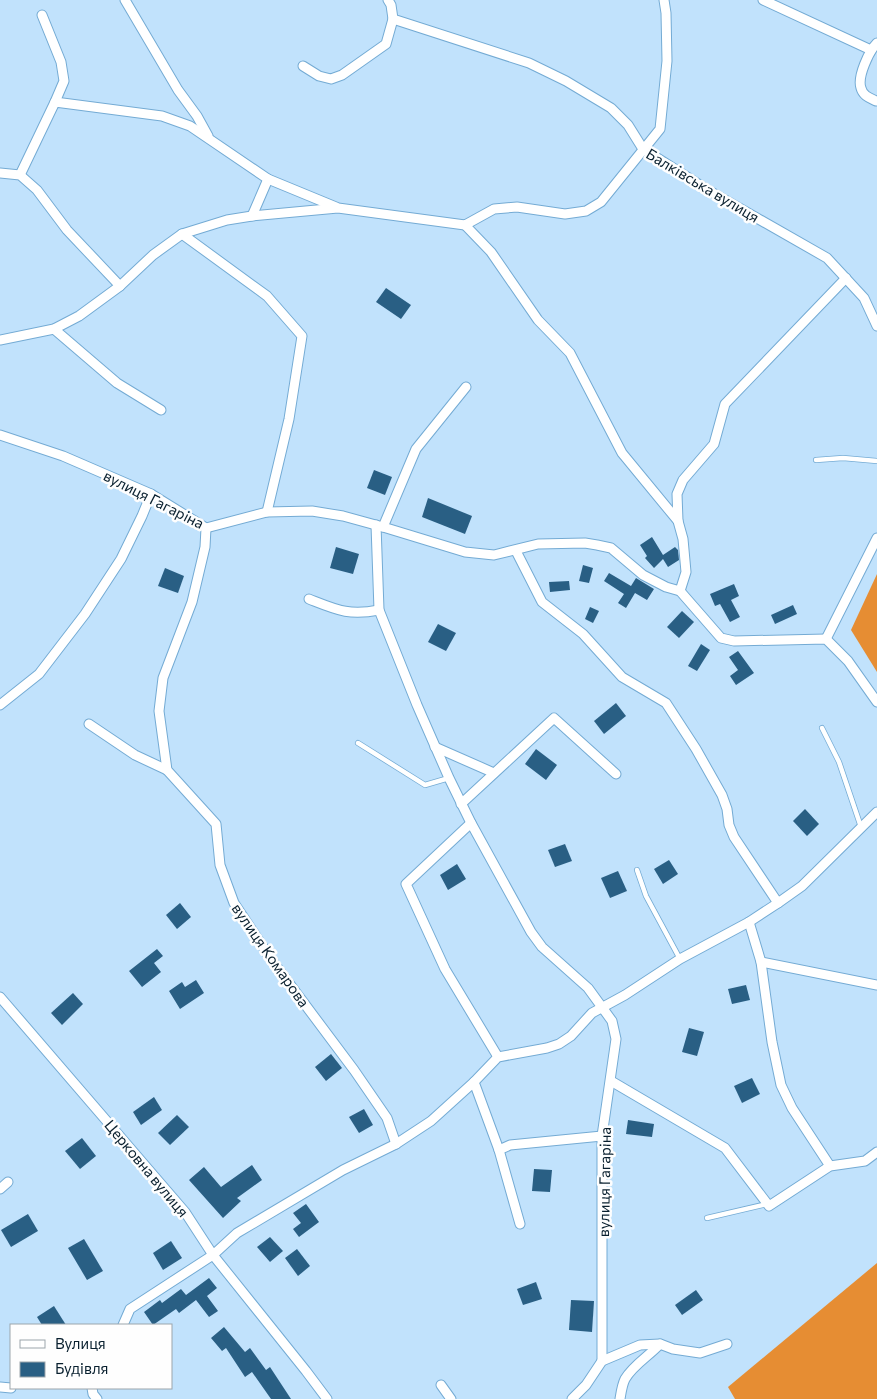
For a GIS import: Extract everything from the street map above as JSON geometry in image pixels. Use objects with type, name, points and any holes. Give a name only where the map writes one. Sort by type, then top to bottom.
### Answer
[{"type":"street","points":[[125,0],[178,90],[197,116],[209,138]]},
{"type":"street","points":[[302,66],[319,76],[331,78],[342,75],[386,44],[393,19],[391,5],[388,0]]},
{"type":"street","points":[[0,340],[54,329],[79,316],[120,286],[153,255],[182,234],[208,225],[252,216],[338,208],[465,225],[494,209],[516,207],[565,214],[586,211],[601,202],[660,129],[668,61],[664,0]]},
{"type":"street","points":[[763,0],[874,46],[860,81],[861,90],[866,96],[876,101]]},
{"type":"street","points":[[20,175],[64,81],[61,62],[42,15]]},
{"type":"street","name":"Балківська вулиця","points":[[393,19],[529,63],[566,81],[611,108],[628,125],[643,149],[706,189],[827,258],[864,298],[877,326]]},
{"type":"street","points":[[55,102],[162,116],[190,126],[268,179],[338,208]]},
{"type":"street","points":[[0,173],[20,175],[36,190],[67,230],[120,286]]},
{"type":"street","points":[[252,216],[268,179]]},
{"type":"street","points":[[465,225],[491,252],[538,320],[570,353],[622,453],[678,521]]},
{"type":"street","points":[[182,234],[267,296],[302,336],[288,419],[267,512]]},
{"type":"street","points":[[680,591],[686,572],[683,539],[678,521],[677,494],[683,480],[714,444],[725,404],[846,278]]},
{"type":"street","points":[[54,329],[117,383],[161,410]]},
{"type":"street","points":[[466,387],[416,449],[380,526],[465,552],[494,555],[538,544],[585,543],[611,548],[643,576],[666,588],[680,591],[722,638],[734,641],[826,639],[848,661],[877,702]]},
{"type":"street","name":"вулиця Гагаріна","points":[[0,435],[63,456],[151,494],[206,528],[267,512],[312,511],[343,516],[380,526],[379,610],[435,747],[461,804],[531,932],[542,947],[588,988],[612,1021],[616,1039],[602,1136],[602,1361]]},
{"type":"street","points":[[0,705],[39,674],[85,614],[121,559],[151,494]]},
{"type":"street","points":[[167,770],[159,711],[163,678],[192,602],[205,547],[206,528]]},
{"type":"street","points":[[826,639],[877,538]]},
{"type":"street","points":[[516,550],[542,602],[583,634],[622,677],[666,703],[696,749],[722,795],[729,825],[734,837],[778,903]]},
{"type":"street","points":[[309,598],[346,612],[364,613],[379,610]]},
{"type":"street","points":[[461,804],[554,718],[616,774]]},
{"type":"street","points":[[89,724],[135,755],[167,770]]},
{"type":"street","points":[[435,747],[494,773]]},
{"type":"street","name":"вулиця Комарова","points":[[167,770],[216,824],[220,865],[234,903],[271,958],[387,1118],[396,1144]]},
{"type":"street","points":[[123,1324],[130,1309],[213,1255],[237,1232],[343,1170],[396,1144],[431,1121],[474,1082],[498,1057],[559,1044],[571,1036],[592,1013],[625,995],[680,959],[749,922],[778,903],[802,886],[877,812]]},
{"type":"street","points":[[471,823],[406,884],[445,969],[498,1057]]},
{"type":"street","points":[[749,922],[762,962],[772,1042],[781,1085],[792,1108],[830,1166]]},
{"type":"street","points":[[762,962],[877,985]]},
{"type":"street","name":"Церковна вулиця","points":[[0,997],[185,1212],[213,1255]]},
{"type":"street","points":[[611,1080],[725,1148],[769,1206],[830,1166],[865,1161],[877,1152]]},
{"type":"street","points":[[474,1082],[499,1150],[520,1224]]},
{"type":"street","points":[[499,1150],[510,1145],[602,1136]]},
{"type":"street","points":[[0,1188],[8,1182]]},
{"type":"street","points":[[213,1255],[327,1399]]},
{"type":"street","points":[[620,1399],[624,1380],[633,1368],[660,1344]]},
{"type":"street","points":[[572,1399],[586,1385],[602,1361],[640,1345],[660,1344],[674,1349],[700,1353],[727,1344]]},
{"type":"street","points":[[441,1385],[451,1399]]},
{"type":"street","points":[[0,1393],[7,1387]]},
{"type":"lane","points":[[816,460],[842,458],[877,462]]},
{"type":"lane","points":[[822,728],[839,762],[862,828]]},
{"type":"lane","points":[[358,743],[425,785],[449,778]]},
{"type":"lane","points":[[637,870],[646,896],[680,959]]},
{"type":"lane","points":[[707,1218],[767,1204]]},
{"type":"shaded area","points":[[877,574],[877,672],[851,630]]},
{"type":"shaded area","points":[[877,1263],[877,1399],[735,1399],[728,1387]]},
{"type":"building","points":[[386,288],[411,305],[401,319],[376,302]]},
{"type":"building","points":[[374,470],[392,477],[385,495],[367,488]]},
{"type":"building","points":[[428,498],[472,516],[465,534],[422,517]]},
{"type":"building","points":[[652,537],[663,555],[675,547],[678,550],[679,560],[668,567],[663,559],[654,568],[645,558],[647,556],[640,545]]},
{"type":"building","points":[[336,547],[359,554],[353,574],[330,568]]},
{"type":"building","points":[[583,565],[593,568],[589,583],[579,581]]},
{"type":"building","points":[[165,568],[184,576],[178,593],[158,586]]},
{"type":"building","points":[[609,573],[631,586],[636,578],[654,589],[647,600],[635,593],[626,608],[618,603],[624,594],[604,581]]},
{"type":"building","points":[[569,581],[570,590],[550,592],[549,582]]},
{"type":"building","points":[[734,584],[739,596],[731,600],[740,617],[730,622],[720,604],[715,606],[710,594]]},
{"type":"building","points":[[793,605],[797,614],[775,624],[771,615]]},
{"type":"building","points":[[590,607],[599,611],[593,623],[585,619]]},
{"type":"building","points":[[682,611],[694,622],[679,638],[667,627]]},
{"type":"building","points":[[438,624],[456,633],[446,651],[428,642]]},
{"type":"building","points":[[701,644],[710,650],[697,671],[688,666]]},
{"type":"building","points":[[738,651],[754,673],[736,685],[730,676],[738,670],[729,657]]},
{"type":"building","points":[[616,703],[626,716],[604,734],[594,721]]},
{"type":"building","points":[[536,749],[557,765],[546,780],[525,764]]},
{"type":"building","points":[[805,809],[819,824],[807,836],[793,821]]},
{"type":"building","points":[[565,844],[572,861],[555,867],[548,850]]},
{"type":"building","points":[[669,860],[678,874],[663,884],[654,869]]},
{"type":"building","points":[[457,864],[466,879],[448,890],[440,875]]},
{"type":"building","points":[[618,871],[627,891],[610,898],[601,878]]},
{"type":"building","points":[[180,903],[191,917],[177,929],[166,915]]},
{"type":"building","points":[[157,949],[163,956],[154,963],[161,972],[142,987],[129,971]]},
{"type":"building","points":[[196,980],[204,993],[180,1009],[169,991],[182,982],[185,987]]},
{"type":"building","points":[[746,985],[750,1000],[732,1004],[728,989]]},
{"type":"building","points":[[73,993],[83,1004],[62,1025],[51,1013]]},
{"type":"building","points":[[689,1028],[704,1032],[697,1056],[682,1052]]},
{"type":"building","points":[[331,1054],[342,1068],[326,1081],[315,1067]]},
{"type":"building","points":[[752,1078],[760,1094],[742,1103],[734,1086]]},
{"type":"building","points":[[154,1097],[162,1110],[141,1125],[133,1112]]},
{"type":"building","points":[[364,1109],[373,1125],[359,1133],[349,1117]]},
{"type":"building","points":[[177,1115],[189,1127],[170,1145],[158,1133]]},
{"type":"building","points":[[628,1120],[654,1124],[652,1137],[626,1134]]},
{"type":"building","points":[[82,1138],[96,1156],[80,1169],[65,1151]]},
{"type":"building","points":[[252,1165],[262,1180],[237,1198],[241,1201],[223,1218],[189,1180],[204,1167],[221,1187]]},
{"type":"building","points":[[534,1169],[552,1170],[550,1192],[532,1191]]},
{"type":"building","points":[[306,1204],[319,1222],[299,1237],[293,1229],[301,1223],[293,1213]]},
{"type":"building","points":[[28,1214],[38,1231],[11,1247],[1,1230]]},
{"type":"building","points":[[270,1237],[283,1251],[270,1262],[257,1247]]},
{"type":"building","points":[[84,1239],[103,1271],[87,1280],[68,1248]]},
{"type":"building","points":[[171,1241],[182,1258],[163,1270],[153,1253]]},
{"type":"building","points":[[297,1249],[310,1266],[298,1276],[285,1258]]},
{"type":"building","points":[[209,1278],[217,1288],[207,1296],[218,1311],[209,1317],[196,1300],[179,1313],[176,1309],[154,1324],[152,1324],[144,1312],[160,1300],[162,1303],[181,1289],[186,1295]]},
{"type":"building","points":[[536,1282],[542,1299],[523,1305],[517,1289]]},
{"type":"building","points":[[696,1290],[703,1300],[682,1315],[675,1305]]},
{"type":"building","points":[[571,1300],[594,1301],[592,1332],[569,1330]]},
{"type":"building","points":[[54,1306],[65,1324],[41,1324],[37,1317]]},
{"type":"building","points":[[224,1327],[245,1352],[250,1348],[266,1370],[270,1367],[291,1399],[271,1399],[252,1372],[245,1377],[226,1348],[222,1351],[211,1338]]}]
